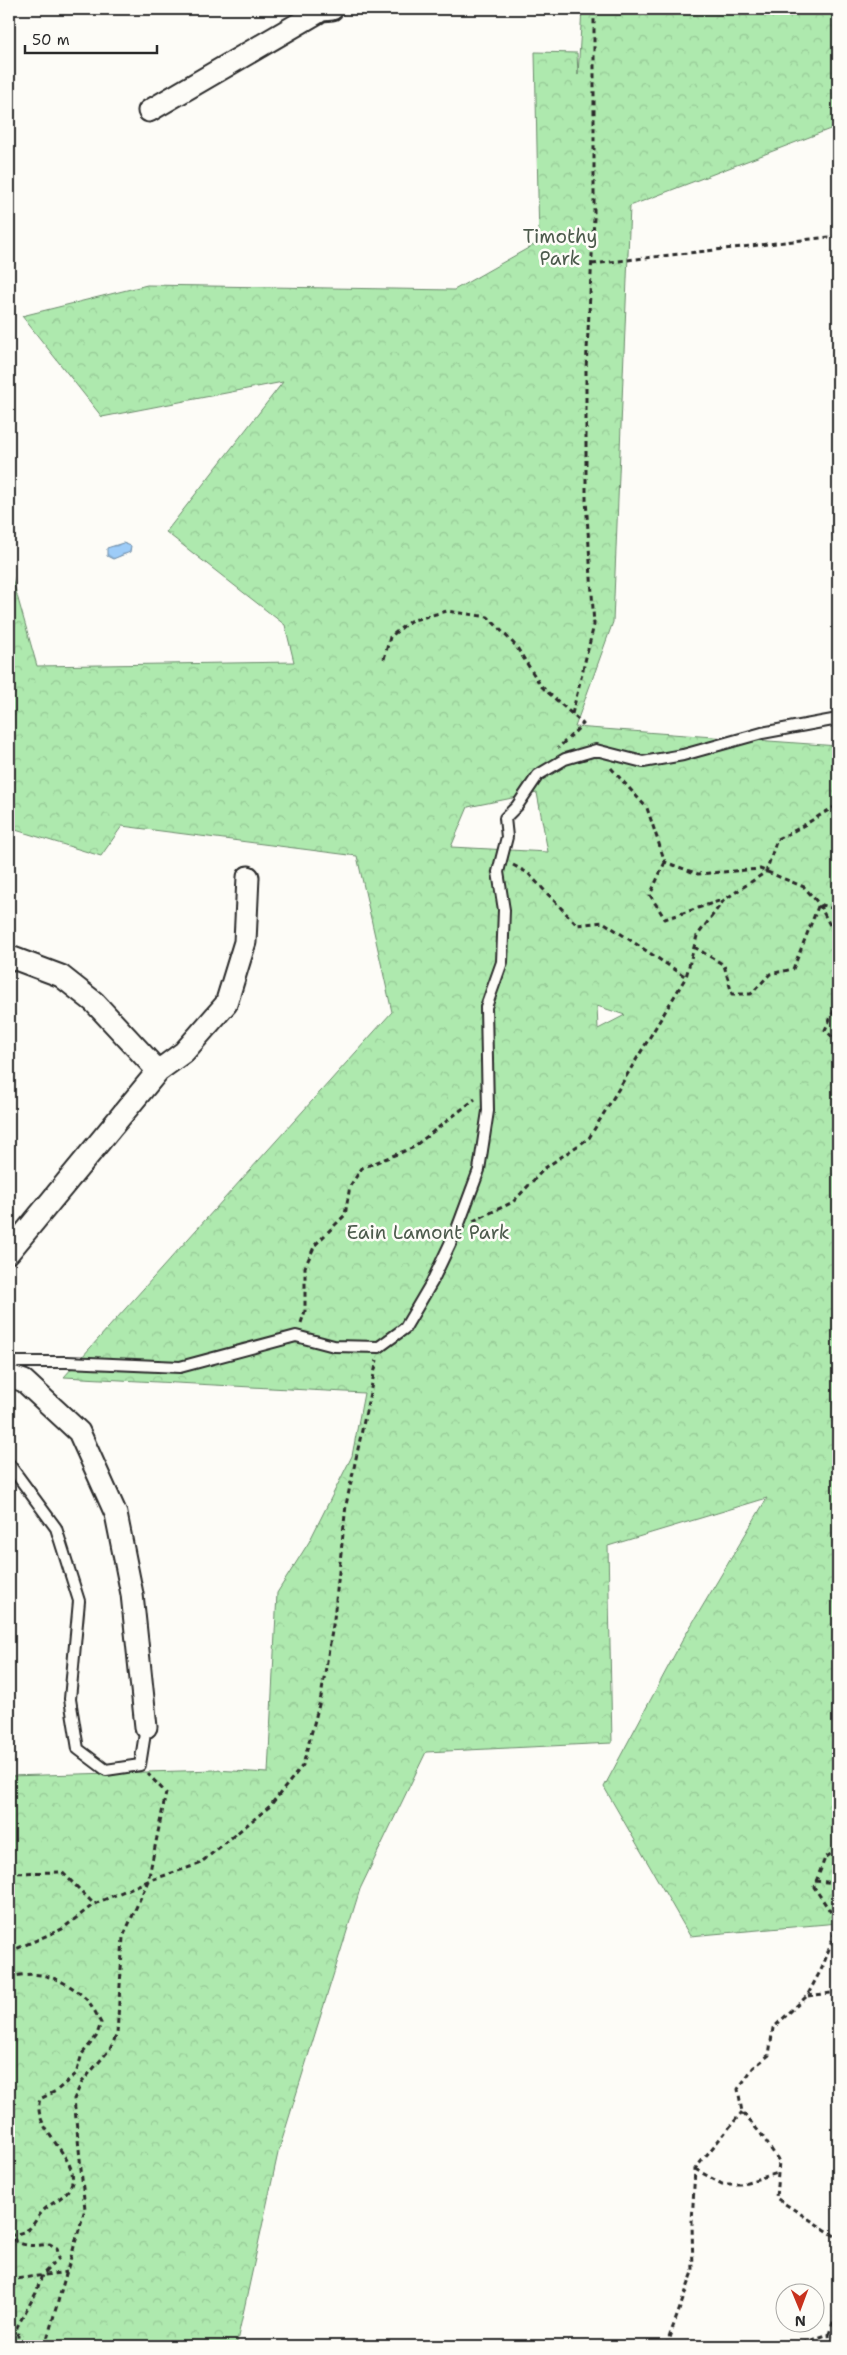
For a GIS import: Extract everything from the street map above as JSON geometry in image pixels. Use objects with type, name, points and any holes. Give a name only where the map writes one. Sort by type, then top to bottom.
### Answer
[{"type":"street","points":[[149,111],[322,10],[332,9]]},
{"type":"street","points":[[9,1252],[158,1071],[184,1052],[226,1004],[245,942],[248,877]]},
{"type":"street","points":[[9,958],[61,976],[94,1002],[158,1071]]},
{"type":"street","points":[[9,1376],[24,1381],[79,1432],[116,1514],[132,1594],[146,1726]]},
{"type":"lane","points":[[9,1362],[67,1362],[180,1367],[296,1336],[334,1346],[379,1347],[405,1328],[432,1282],[457,1229],[479,1170],[488,1111],[486,1007],[502,962],[504,910],[498,872],[507,838],[505,818],[517,806],[538,776],[565,759],[596,750],[642,762],[684,755],[762,732],[838,719]]},
{"type":"lane","points":[[9,1464],[56,1528],[78,1601],[70,1699],[78,1749],[106,1770],[140,1765],[146,1726]]},
{"type":"path","points":[[572,714],[594,625],[586,499],[586,368],[594,218],[595,110],[592,9]]},
{"type":"path","points":[[592,264],[838,236]]},
{"type":"path","points":[[384,658],[390,637],[410,621],[447,611],[488,617],[516,646],[540,686],[583,724],[559,745],[549,768]]},
{"type":"path","points":[[596,750],[646,808],[665,862],[650,895],[665,918],[724,900],[766,872],[777,839],[798,831],[813,818],[838,805]]},
{"type":"path","points":[[501,859],[528,872],[577,925],[603,922],[686,977]]},
{"type":"path","points":[[665,862],[698,874],[760,869],[804,887],[819,904],[838,941]]},
{"type":"path","points":[[457,1229],[513,1202],[545,1168],[588,1138],[686,977],[697,936],[724,900]]},
{"type":"path","points":[[819,904],[838,910]]},
{"type":"path","points":[[694,947],[724,965],[732,994],[751,994],[770,974],[793,970],[819,904]]},
{"type":"path","points":[[838,1002],[825,1030],[838,1042]]},
{"type":"path","points":[[296,1336],[305,1311],[305,1267],[315,1245],[345,1215],[350,1186],[362,1168],[412,1148],[488,1090]]},
{"type":"path","points":[[838,1099],[832,1112],[838,1132]]},
{"type":"path","points":[[9,1952],[62,1929],[94,1904],[148,1881],[199,1864],[269,1807],[303,1764],[321,1697],[334,1619],[346,1505],[379,1347]]},
{"type":"path","points":[[45,2346],[85,2209],[74,2099],[82,2082],[110,2049],[117,2034],[123,1937],[148,1881],[166,1793],[140,1765]]},
{"type":"path","points":[[838,1849],[825,1858],[814,1887],[838,1923],[823,1966],[807,1996],[773,2028],[769,2055],[753,2068],[738,2089],[742,2112],[761,2134],[779,2161],[776,2198],[838,2238]]},
{"type":"path","points":[[9,1873],[62,1872],[94,1904]]},
{"type":"path","points":[[815,1881],[838,1883]]},
{"type":"path","points":[[9,1978],[30,1973],[58,1979],[87,2000],[101,2023],[96,2038],[82,2054],[76,2074],[56,2091],[40,2099],[37,2109],[45,2128],[65,2155],[73,2177],[69,2190],[41,2212],[30,2229],[10,2236],[15,2242],[33,2247],[50,2244],[57,2248],[59,2258],[42,2275],[36,2293],[17,2327],[19,2346]]},
{"type":"path","points":[[807,1996],[838,1992]]},
{"type":"path","points":[[666,2346],[693,2272],[692,2222],[695,2169],[742,2112]]},
{"type":"path","points":[[695,2169],[722,2184],[740,2184],[778,2173]]},
{"type":"path","points":[[9,2280],[67,2272]]},
{"type":"path","points":[[830,2346],[829,2334],[838,2308]]},
{"type":"path","points":[[794,2346],[829,2334],[838,2337]]},
{"type":"green space","points":[[582,9],[838,9],[838,126],[630,206],[613,622],[575,727],[838,746],[838,1923],[690,1936],[604,1787],[683,1639],[767,1498],[608,1546],[612,1743],[426,1752],[360,1889],[278,2153],[236,2346],[9,2346],[9,1776],[215,1770],[268,1773],[277,1593],[309,1542],[352,1456],[364,1393],[64,1377],[392,1012],[357,856],[122,826],[101,856],[9,828],[9,567],[37,666],[294,662],[285,625],[166,532],[283,382],[102,417],[22,316],[147,285],[454,290],[539,242],[535,52],[577,53],[578,75]],"holes":[[[537,793],[548,852],[451,847],[468,807]],[[597,1006],[625,1015],[598,1029]]]},
{"type":"water","points":[[123,543],[131,546],[130,552],[113,559],[107,556],[107,548]]},
{"type":"park label","name":"Timothy Park","points":[[560,247]]},
{"type":"park label","name":"Eain Lamont Park","points":[[428,1232]]}]
